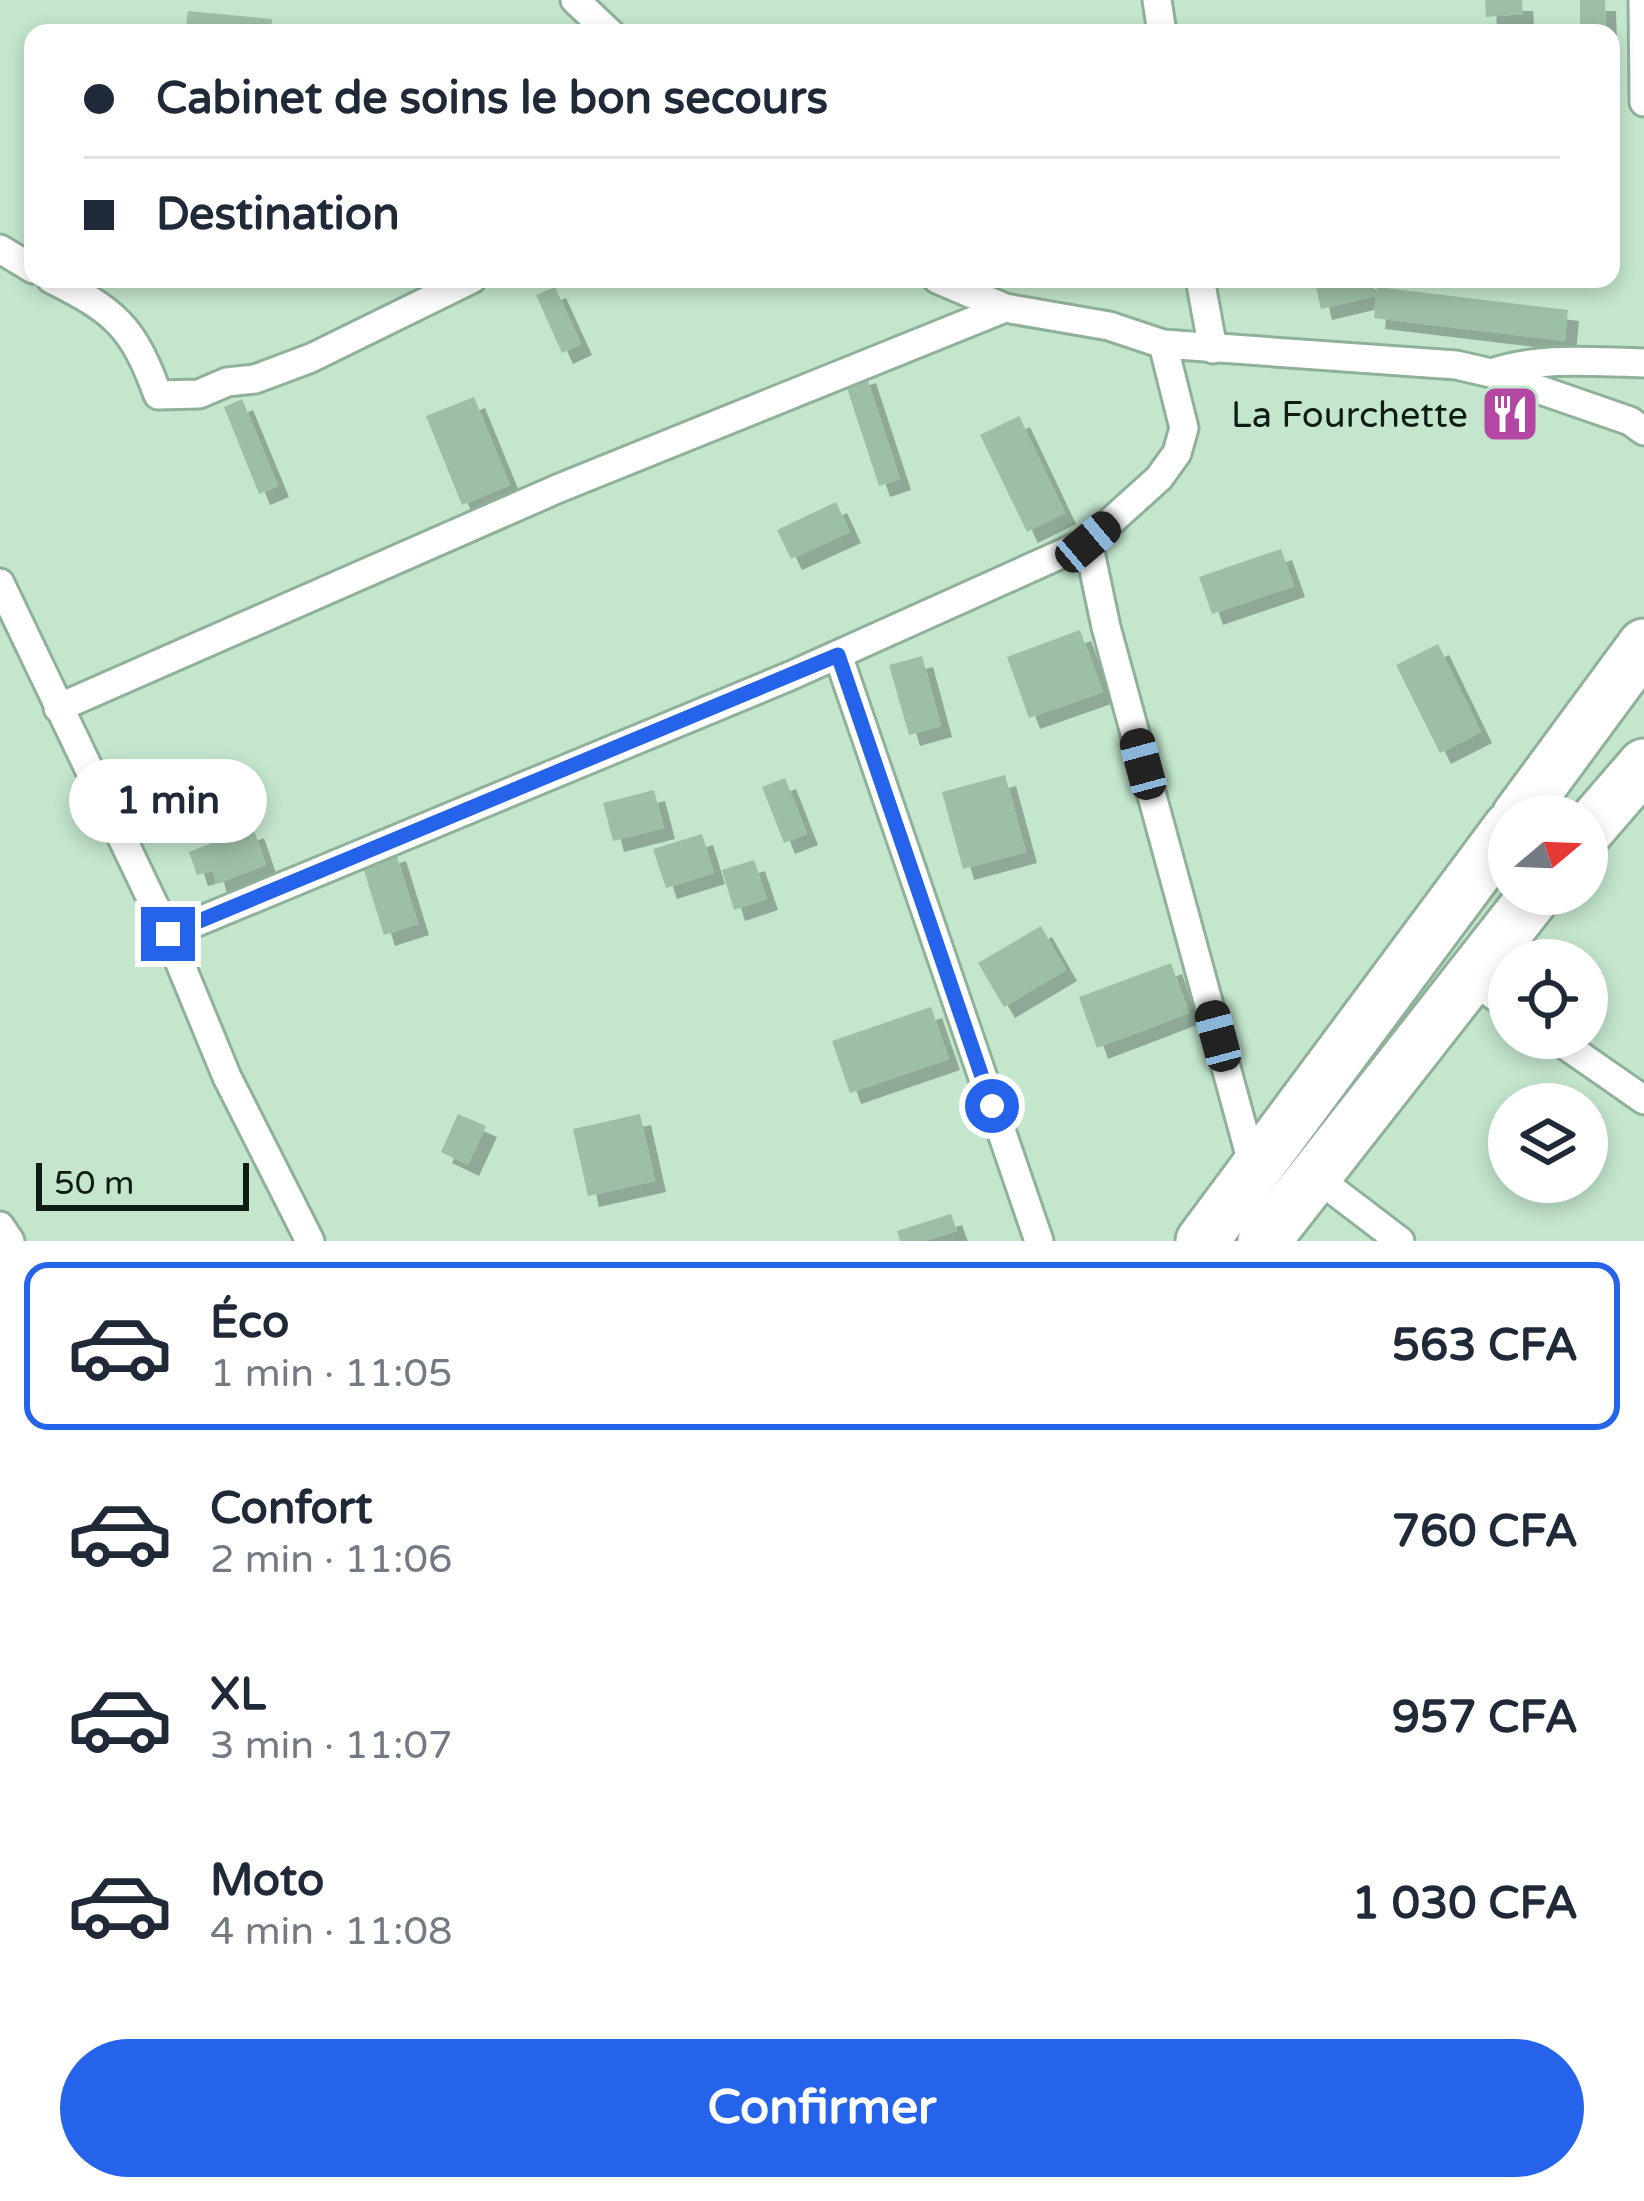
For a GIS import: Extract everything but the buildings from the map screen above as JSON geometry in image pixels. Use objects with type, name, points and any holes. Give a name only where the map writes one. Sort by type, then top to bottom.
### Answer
[{"type":"highway","points":[[1533,795],[1644,645]]},
{"type":"highway","points":[[1608,807],[1644,765]]},
{"type":"highway","points":[[1202,1241],[1488,857]]},
{"type":"highway","points":[[1264,1241],[1316,1177],[1488,993]]},
{"type":"street","points":[[575,0],[600,24]]},
{"type":"street","points":[[1643,0],[1644,102]]},
{"type":"street","points":[[66,288],[120,320],[148,367],[158,395],[199,394],[226,382],[255,379],[311,358],[454,288]]},
{"type":"street","points":[[958,288],[1004,308],[1109,326],[1163,344],[1456,365],[1630,421],[1644,431]]},
{"type":"street","points":[[1202,288],[1213,350]]},
{"type":"street","points":[[58,707],[556,489],[1004,308]]},
{"type":"street","points":[[168,934],[838,655],[1088,542],[1159,478],[1177,453],[1184,428],[1163,344]]},
{"type":"street","points":[[1491,373],[1554,359],[1644,363]]},
{"type":"street","points":[[1088,542],[1106,627],[1255,1173]]},
{"type":"street","points":[[0,583],[168,934],[227,1077],[310,1241]]},
{"type":"street","points":[[838,655],[1039,1241]]},
{"type":"street","points":[[1585,1059],[1644,1100]]},
{"type":"street","points":[[1316,1177],[1400,1241]]},
{"type":"street","points":[[0,1226],[10,1241]]},
{"type":"place","name":"La Fourchette","points":[[1510,414]]},
{"type":"route","points":[[168,934],[838,655],[992,1106]]}]
